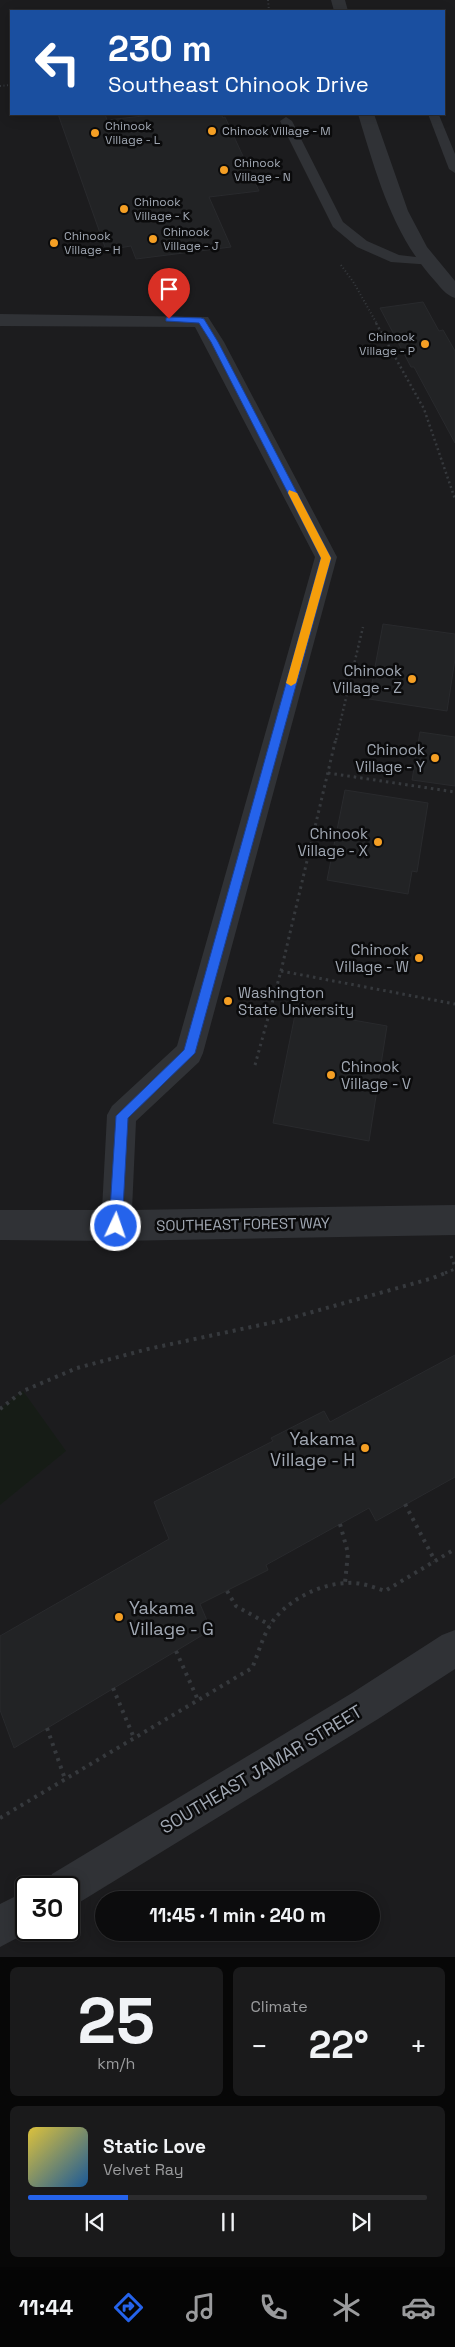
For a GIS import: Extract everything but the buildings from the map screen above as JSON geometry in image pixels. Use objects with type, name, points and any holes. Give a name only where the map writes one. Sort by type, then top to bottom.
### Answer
[{"type":"street","points":[[366,115],[392,191],[403,216],[428,262],[455,292]]},
{"type":"street","points":[[0,320],[201,321],[214,342],[326,558],[189,1053],[122,1116],[116,1226]]},
{"type":"street","name":"SOUTHEAST FOREST WAY","points":[[0,1225],[116,1226],[455,1220]]},
{"type":"street","name":"SOUTHEAST JAMAR STREET","points":[[80,1879],[365,1706],[455,1648]]},
{"type":"street","points":[[0,1927],[15,1918]]},
{"type":"lane","points":[[433,115],[455,168]]},
{"type":"lane","points":[[286,120],[338,224],[362,244],[396,259],[428,262]]},
{"type":"path","points":[[337,258],[354,283],[424,408],[455,499]]},
{"type":"path","points":[[255,1065],[281,971],[363,627]]},
{"type":"path","points":[[328,773],[455,792]]},
{"type":"path","points":[[281,971],[455,1004]]},
{"type":"path","points":[[0,1408],[23,1391],[77,1368],[148,1349],[284,1320],[433,1278],[455,1269]]},
{"type":"path","points":[[406,1504],[435,1561]]},
{"type":"path","points":[[340,1524],[348,1543],[349,1570],[345,1583]]},
{"type":"path","points":[[0,1818],[252,1668],[270,1625],[280,1613],[299,1599],[317,1590],[345,1583],[385,1591],[455,1549]]},
{"type":"path","points":[[227,1590],[236,1606],[270,1625]]},
{"type":"path","points":[[176,1651],[198,1700]]},
{"type":"path","points":[[114,1688],[134,1738]]},
{"type":"path","points":[[47,1728],[65,1779]]},
{"type":"shaded area","name":"Washington State University","points":[[0,0],[455,0],[455,1957],[0,1957]]},
{"type":"shaded area","points":[[23,1391],[66,1451],[0,1505],[0,1409]]},
{"type":"slow traffic","points":[[291,683],[326,558],[293,493]]},
{"type":"place","name":"Chinook Village - M","points":[[212,131]]},
{"type":"place","name":"Chinook Village - L","points":[[95,133]]},
{"type":"place","name":"Chinook Village - N","points":[[224,170]]},
{"type":"place","name":"Chinook Village - K","points":[[124,209]]},
{"type":"place","name":"Chinook Village - J","points":[[153,239]]},
{"type":"place","name":"Chinook Village - H","points":[[54,243]]},
{"type":"place","name":"Chinook Village - P","points":[[425,344]]},
{"type":"place","name":"Chinook Village - Z","points":[[412,679]]},
{"type":"place","name":"Chinook Village - Y","points":[[435,758]]},
{"type":"place","name":"Chinook Village - X","points":[[378,842]]},
{"type":"place","name":"Chinook Village - W","points":[[419,958]]},
{"type":"place","name":"Washington State University","points":[[228,1001]]},
{"type":"place","name":"Chinook Village - V","points":[[331,1075]]},
{"type":"place","name":"Yakama Village - H","points":[[365,1448]]},
{"type":"place","name":"Yakama Village - G","points":[[119,1617]]},
{"type":"route","points":[[116,1226],[122,1116],[189,1053],[326,558],[214,342],[201,321],[169,319]]}]
